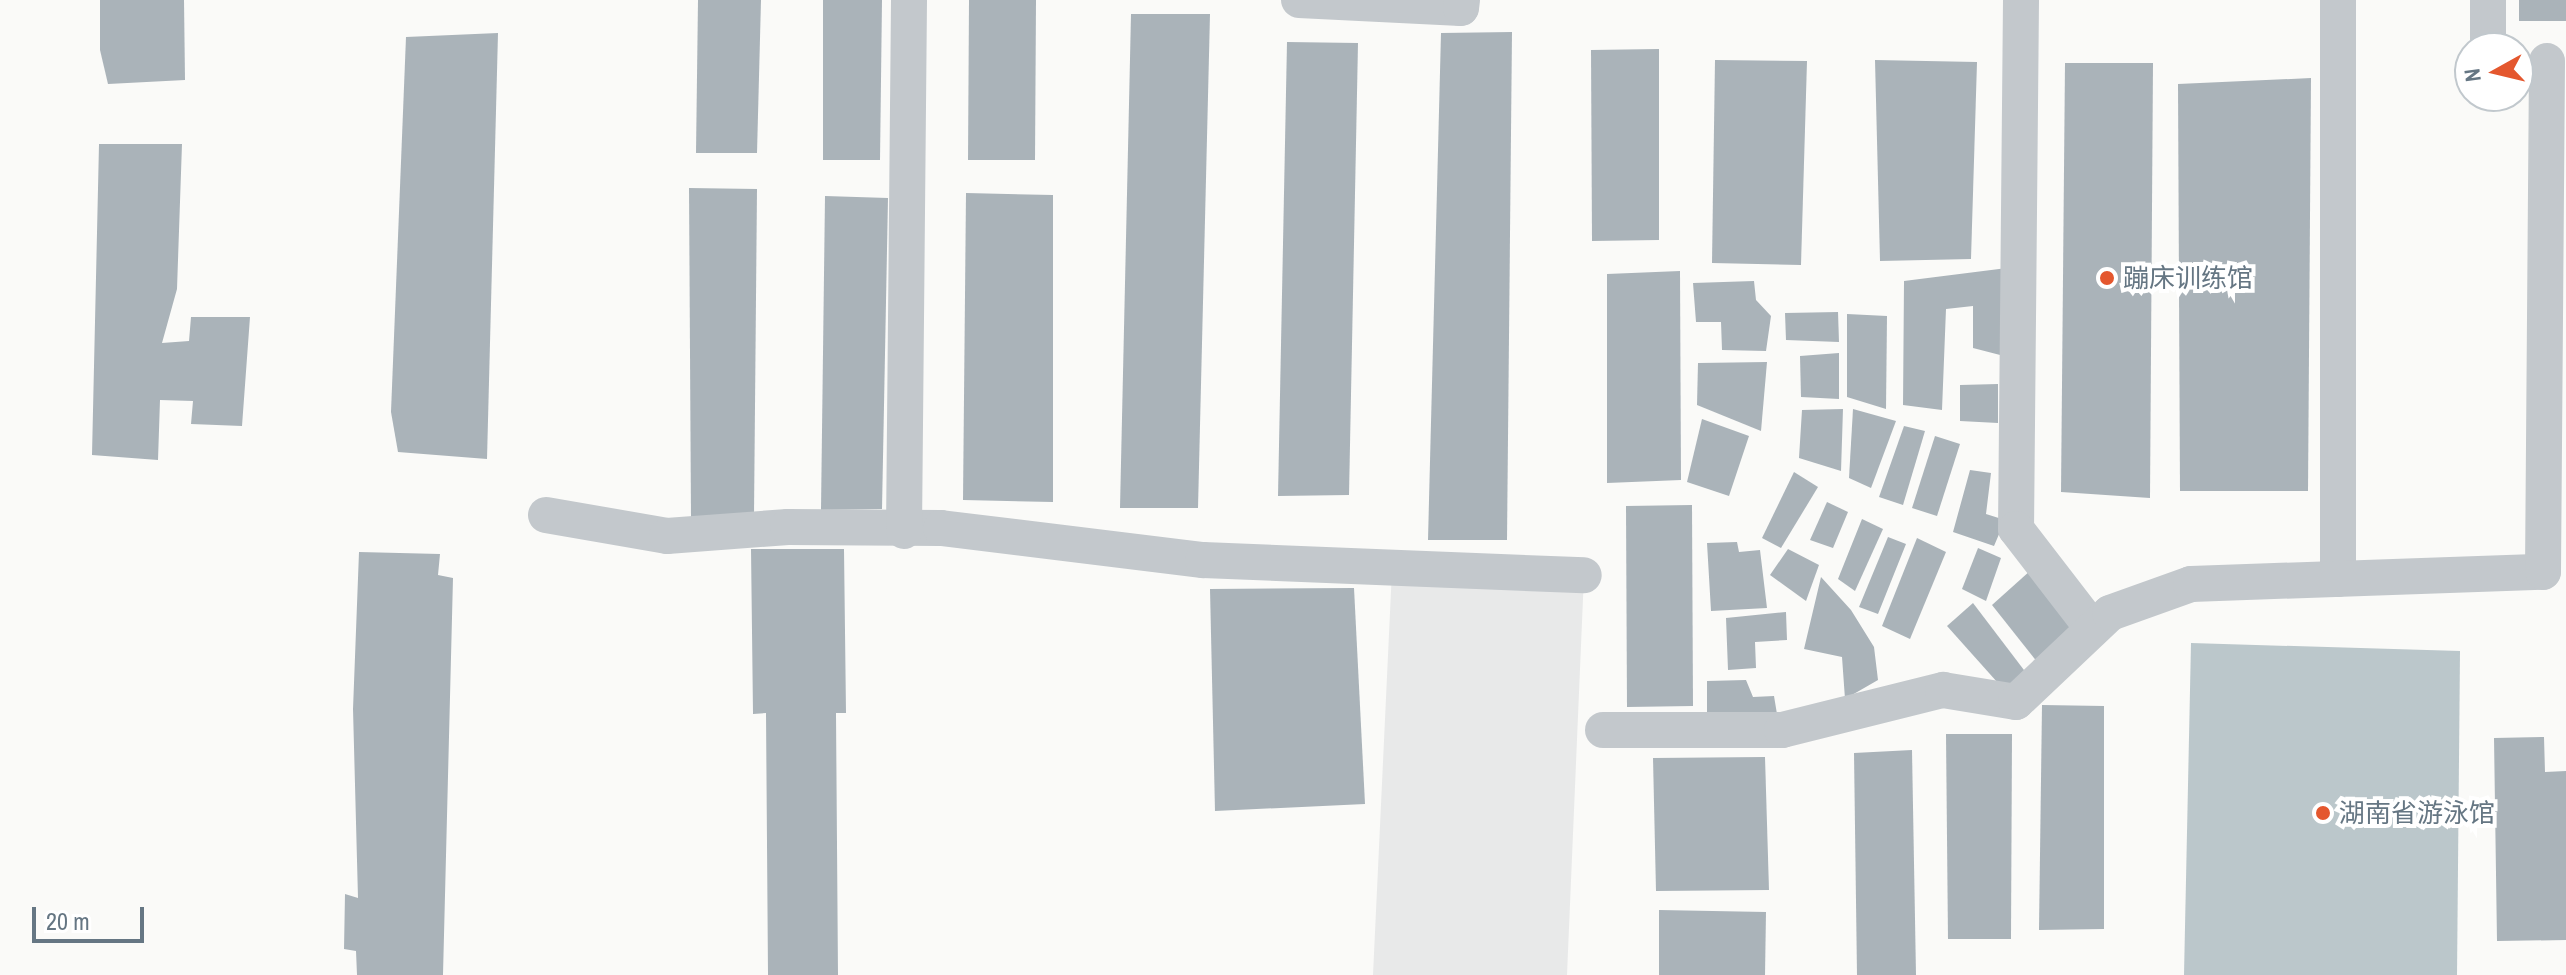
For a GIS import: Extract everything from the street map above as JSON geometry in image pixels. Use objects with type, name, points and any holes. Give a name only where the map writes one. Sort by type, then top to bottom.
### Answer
[{"type":"street","points":[[904,531],[909,0]]},
{"type":"street","points":[[1299,0],[1461,8],[1462,0]]},
{"type":"street","points":[[2021,0],[2016,529],[2093,629]]},
{"type":"street","points":[[2338,0],[2338,579]]},
{"type":"street","points":[[2488,0],[2488,32]]},
{"type":"street","points":[[1603,730],[1782,730],[1943,690],[2016,702],[2110,613],[2191,584],[2543,572],[2544,60]]},
{"type":"street","points":[[546,515],[667,536],[788,527],[904,531],[941,528],[1203,560],[1584,575]]},
{"type":"shaded area","points":[[1392,570],[1584,575],[1567,975],[1373,975]]},
{"type":"shaded area","name":"湖南省游泳馆","points":[[2191,643],[2460,651],[2457,975],[2184,975]]},
{"type":"building","points":[[100,0],[184,0],[185,80],[108,84],[100,50]]},
{"type":"building","points":[[698,0],[761,0],[757,153],[696,153]]},
{"type":"building","points":[[823,0],[882,0],[880,160],[823,160]]},
{"type":"building","points":[[969,0],[1036,0],[1035,160],[968,160]]},
{"type":"building","points":[[2519,0],[2566,0],[2566,21],[2519,21]]},
{"type":"building","points":[[1131,14],[1210,14],[1198,508],[1120,508]]},
{"type":"building","points":[[1512,32],[1507,540],[1428,540],[1441,33]]},
{"type":"building","points":[[498,33],[487,459],[398,452],[391,412],[406,37]]},
{"type":"building","points":[[1287,42],[1358,43],[1349,495],[1278,496]]},
{"type":"building","points":[[1659,49],[1659,240],[1592,241],[1591,50]]},
{"type":"building","points":[[1715,60],[1807,61],[1801,265],[1712,263]]},
{"type":"building","points":[[1875,60],[1977,62],[1971,259],[1880,261]]},
{"type":"building","name":"蹦床训练馆","points":[[2065,63],[2153,63],[2150,498],[2061,492]]},
{"type":"building","points":[[2311,78],[2308,491],[2180,491],[2178,84]]},
{"type":"building","points":[[99,144],[182,144],[177,289],[162,343],[189,341],[191,317],[250,317],[242,426],[191,424],[193,401],[160,400],[158,460],[92,455]]},
{"type":"building","points":[[689,188],[757,189],[754,515],[691,517]]},
{"type":"building","points":[[966,193],[1053,195],[1053,502],[963,500]]},
{"type":"building","points":[[825,196],[888,198],[882,509],[821,510]]},
{"type":"building","points":[[2007,268],[2004,356],[1973,348],[1973,306],[1946,309],[1942,410],[1903,405],[1904,281]]},
{"type":"building","points":[[1680,271],[1681,480],[1607,483],[1607,274]]},
{"type":"building","points":[[1754,281],[1756,300],[1771,316],[1766,351],[1722,350],[1721,322],[1696,322],[1693,283]]},
{"type":"building","points":[[1838,312],[1839,342],[1786,340],[1785,313]]},
{"type":"building","points":[[1847,314],[1887,316],[1886,409],[1847,397]]},
{"type":"building","points":[[1839,353],[1839,399],[1801,397],[1800,356]]},
{"type":"building","points":[[1767,362],[1761,431],[1697,405],[1698,363]]},
{"type":"building","points":[[1998,384],[1998,423],[1960,421],[1960,385]]},
{"type":"building","points":[[1843,409],[1841,471],[1799,458],[1802,410]]},
{"type":"building","points":[[1853,409],[1896,421],[1871,488],[1849,478]]},
{"type":"building","points":[[1702,419],[1749,436],[1729,496],[1687,482]]},
{"type":"building","points":[[1904,426],[1925,431],[1903,505],[1879,497]]},
{"type":"building","points":[[1935,436],[1960,444],[1937,516],[1912,508]]},
{"type":"building","points":[[1970,470],[1991,473],[1986,514],[2005,520],[1994,546],[1953,532]]},
{"type":"building","points":[[1794,472],[1818,487],[1781,548],[1762,538]]},
{"type":"building","points":[[1827,502],[1848,512],[1833,548],[1810,540]]},
{"type":"building","points":[[1692,505],[1693,706],[1627,707],[1626,506]]},
{"type":"building","points":[[1862,519],[1883,529],[1855,591],[1838,579]]},
{"type":"building","points":[[1888,537],[1906,544],[1878,614],[1859,607]]},
{"type":"building","points":[[1917,538],[1946,552],[1910,639],[1882,626]]},
{"type":"building","points":[[1737,542],[1739,552],[1760,550],[1767,608],[1711,611],[1707,543]]},
{"type":"building","points":[[1978,548],[2001,558],[1986,601],[1962,589]]},
{"type":"building","points":[[751,549],[844,549],[846,713],[836,713],[838,975],[768,975],[766,713],[753,714]]},
{"type":"building","points":[[1788,549],[1819,565],[1806,601],[1770,575]]},
{"type":"building","points":[[359,552],[440,554],[438,575],[453,578],[443,975],[357,975],[356,951],[344,949],[345,894],[358,898],[353,709]]},
{"type":"building","points":[[2031,570],[2078,627],[2038,663],[1992,605]]},
{"type":"building","points":[[1821,577],[1851,610],[1874,647],[1878,680],[1845,699],[1842,657],[1804,649]]},
{"type":"building","points":[[1354,588],[1365,804],[1215,811],[1210,589]]},
{"type":"building","points":[[1973,603],[2027,674],[2006,692],[1947,626]]},
{"type":"building","points":[[1786,612],[1787,640],[1755,642],[1756,668],[1728,670],[1726,618]]},
{"type":"building","points":[[1746,680],[1753,697],[1774,696],[1777,714],[1707,718],[1707,681]]},
{"type":"building","points":[[2042,705],[2104,706],[2104,929],[2039,930]]},
{"type":"building","points":[[1946,734],[2012,734],[2011,939],[1948,939]]},
{"type":"building","points":[[2544,737],[2545,772],[2566,771],[2566,940],[2497,941],[2494,738]]},
{"type":"building","points":[[1912,750],[1916,975],[1857,975],[1854,753]]},
{"type":"building","points":[[1765,757],[1769,890],[1656,891],[1653,758]]},
{"type":"building","points":[[1659,910],[1766,912],[1765,975],[1659,975]]},
{"type":"place","name":"蹦床训练馆","points":[[2107,278]]},
{"type":"place","name":"湖南省游泳馆","points":[[2323,813]]}]
